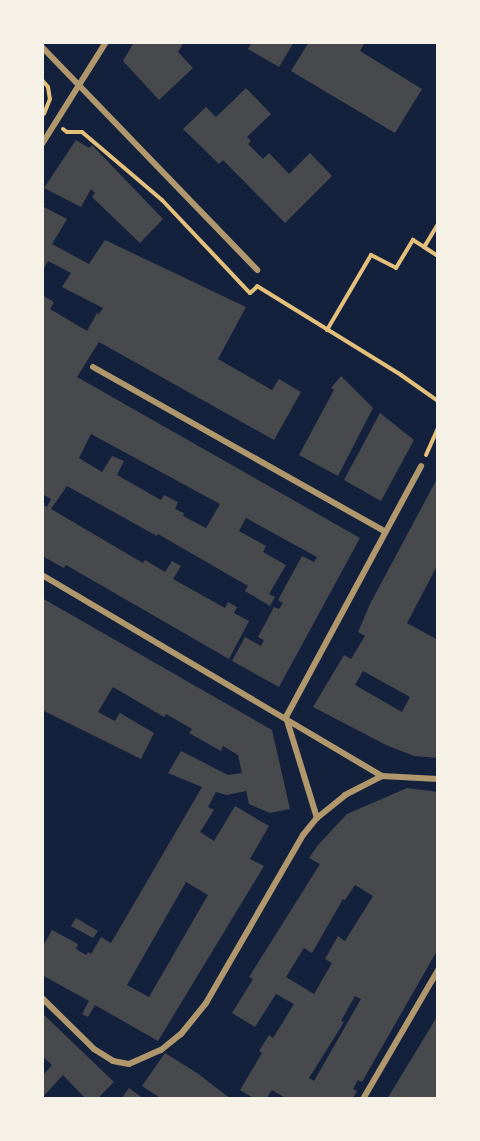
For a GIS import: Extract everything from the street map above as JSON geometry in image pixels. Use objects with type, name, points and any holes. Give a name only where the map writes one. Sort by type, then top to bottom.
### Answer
[{"type":"street","points":[[42,144],[106,42]]},
{"type":"street","points":[[42,47],[78,87],[257,270]]},
{"type":"street","points":[[93,367],[384,531]]},
{"type":"street","points":[[317,818],[286,717],[421,466]]},
{"type":"street","points":[[42,575],[286,717],[382,776],[438,779]]},
{"type":"street","points":[[42,998],[94,1049],[113,1061],[129,1064],[161,1050],[181,1034],[206,1003],[303,835],[317,818],[345,795],[382,776]]},
{"type":"street","points":[[363,1099],[438,970]]},
{"type":"path","points":[[42,80],[48,87],[50,99],[43,115],[67,132],[82,132],[162,200],[250,293],[257,287],[257,270]]},
{"type":"path","points":[[424,247],[438,224]]},
{"type":"path","points":[[327,330],[371,255],[396,268],[413,240],[438,256]]},
{"type":"path","points":[[257,287],[402,375],[438,400]]},
{"type":"path","points":[[421,466],[438,428]]},
{"type":"building","points":[[134,42],[184,42],[178,52],[193,68],[159,100],[123,61]]},
{"type":"building","points":[[252,42],[294,42],[279,67],[248,49]]},
{"type":"building","points":[[309,42],[365,42],[360,51],[422,89],[395,133],[291,71]]},
{"type":"building","points":[[246,88],[271,114],[247,137],[251,141],[248,144],[263,159],[269,153],[289,174],[310,153],[332,176],[285,223],[223,160],[219,164],[183,129],[206,107],[216,117]]},
{"type":"building","points":[[76,140],[89,148],[92,145],[163,219],[140,243],[92,197],[95,193],[91,189],[81,207],[44,188]]},
{"type":"building","points":[[42,206],[67,219],[52,244],[89,264],[105,240],[246,307],[218,359],[272,390],[279,379],[301,392],[274,440],[99,342],[77,377],[360,538],[279,687],[232,661],[245,637],[261,646],[264,640],[258,637],[274,607],[279,609],[283,603],[278,600],[302,556],[314,562],[317,557],[246,518],[239,531],[266,546],[263,552],[286,565],[269,594],[275,597],[270,606],[245,591],[248,586],[158,534],[157,536],[67,486],[51,509],[143,563],[145,560],[165,572],[172,561],[181,566],[173,579],[225,608],[228,602],[237,607],[234,613],[249,621],[229,659],[66,565],[64,568],[42,556],[42,504],[47,507],[51,499],[42,494],[42,295],[54,302],[50,309],[87,331],[97,313],[99,314],[103,308],[62,287],[71,273],[48,261],[42,272]],"holes":[[[91,434],[220,504],[206,528],[175,509],[178,502],[164,495],[161,500],[117,475],[124,461],[112,456],[102,472],[79,458]]]},
{"type":"building","points":[[341,376],[373,408],[338,476],[299,455],[334,390],[331,388]]},
{"type":"building","points":[[380,413],[414,440],[381,501],[344,480]]},
{"type":"building","points":[[438,477],[438,564],[407,623],[438,640],[438,758],[414,756],[386,745],[313,707],[344,655],[351,659],[365,636],[358,632],[370,604]],"holes":[[[363,671],[410,697],[402,712],[355,685]]]},
{"type":"building","points":[[42,598],[272,730],[290,809],[270,813],[249,804],[246,791],[227,795],[216,792],[208,807],[214,810],[200,832],[214,841],[235,806],[269,826],[250,859],[264,866],[158,1041],[95,1005],[88,1017],[82,1014],[89,1001],[42,975],[42,948],[52,930],[78,944],[76,949],[86,955],[88,952],[91,954],[101,937],[111,943],[202,787],[168,773],[181,751],[228,775],[242,773],[238,755],[223,746],[221,751],[189,733],[192,729],[166,714],[164,717],[113,687],[98,712],[115,721],[120,713],[154,733],[141,759],[42,710]],"holes":[[[186,882],[208,895],[149,997],[127,985]]]},
{"type":"building","points":[[407,788],[438,792],[438,949],[362,1082],[358,1080],[353,1089],[357,1091],[352,1099],[287,1099],[272,1090],[266,1099],[255,1099],[240,1090],[262,1053],[259,1051],[269,1035],[273,1038],[294,1004],[276,994],[255,1027],[232,1013],[253,979],[249,977],[320,864],[309,858],[347,814]],"holes":[[[355,885],[373,896],[345,941],[338,936],[325,959],[332,963],[314,994],[286,977],[304,948],[312,953],[343,899],[345,900]],[[355,996],[361,999],[314,1081],[309,1078],[344,1022],[341,1021]]]},
{"type":"building","points":[[76,918],[98,931],[93,938],[71,926]]},
{"type":"building","points":[[42,1013],[114,1082],[97,1099],[86,1099],[63,1075],[42,1098],[42,1076],[52,1065],[42,1056]]},
{"type":"building","points":[[438,1015],[438,1099],[387,1099],[429,1030]]},
{"type":"building","points":[[165,1053],[197,1073],[231,1099],[162,1099],[142,1086]]},
{"type":"building","points":[[129,1088],[144,1099],[121,1099]]}]
